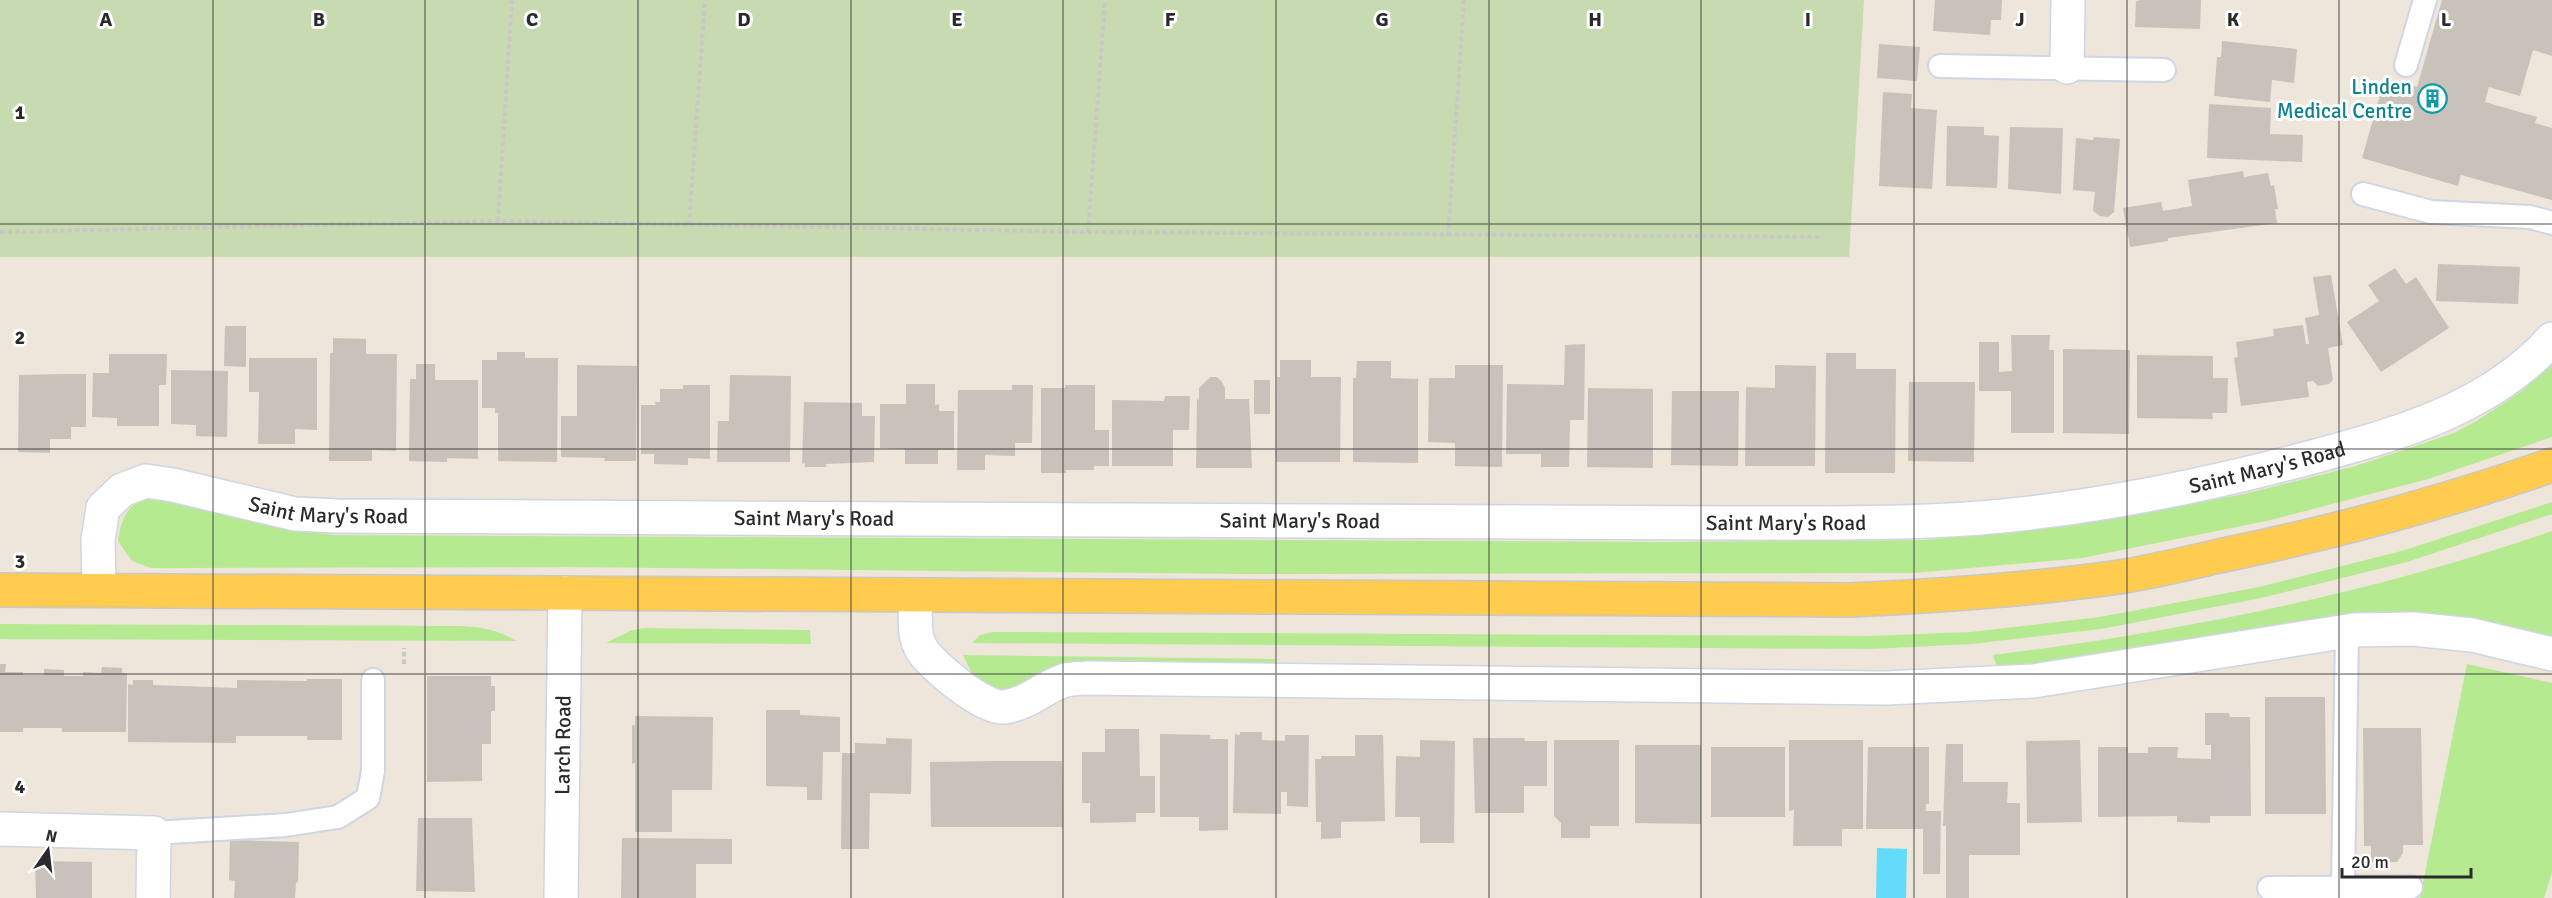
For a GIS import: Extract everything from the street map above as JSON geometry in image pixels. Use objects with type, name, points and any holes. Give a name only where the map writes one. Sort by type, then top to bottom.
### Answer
[{"type":"main road","points":[[0,590],[1850,600],[1973,595],[2115,578],[2283,543],[2478,491],[2552,465]]},
{"type":"street","points":[[2067,67],[2068,0]]},
{"type":"street","name":"Saint Mary's Road","points":[[99,590],[98,540],[103,508],[122,490],[146,481],[173,485],[295,514],[338,516],[1728,523],[1928,521],[2018,514],[2107,502],[2242,476],[2371,441],[2444,416],[2502,383],[2532,361],[2552,339]]},
{"type":"street","name":"Larch Road","points":[[561,898],[566,593]]},
{"type":"street","points":[[916,595],[915,631],[922,649],[939,670],[983,700],[1000,708],[1026,702],[1064,680],[1086,678],[1886,688],[2033,681],[2348,631],[2413,629],[2460,634],[2552,654]]},
{"type":"street","points":[[0,829],[154,832],[153,898]]},
{"type":"lane","points":[[2406,66],[2425,0]]},
{"type":"lane","points":[[1940,66],[2164,70]]},
{"type":"lane","points":[[2363,194],[2432,212],[2530,217],[2552,223]]},
{"type":"lane","points":[[2343,887],[2348,631]]},
{"type":"lane","points":[[154,832],[286,825],[338,817],[368,798],[373,771],[373,680]]},
{"type":"lane","points":[[2269,888],[2411,887]]},
{"type":"path","points":[[498,221],[512,0]]},
{"type":"path","points":[[690,225],[705,0]]},
{"type":"path","points":[[1088,232],[1105,0]]},
{"type":"path","points":[[1448,236],[1464,0]]},
{"type":"path","points":[[0,232],[498,221],[1088,232],[1822,237]]},
{"type":"green space","points":[[0,0],[1864,0],[1849,257],[0,257]]},
{"type":"green space","points":[[2552,365],[2552,437],[2428,479],[2271,520],[2082,558],[1914,573],[1246,574],[567,567],[151,568],[132,561],[118,541],[122,523],[128,511],[143,500],[153,499],[184,504],[283,528],[335,535],[1665,542],[1924,540],[2076,525],[2244,494],[2356,466],[2454,433],[2519,393]]},
{"type":"green space","points":[[2552,502],[2552,514],[2407,562],[2261,598],[2101,629],[1972,644],[1870,649],[972,643],[980,635],[993,632],[1869,636],[1971,632],[2100,617],[2259,587],[2405,550]]},
{"type":"green space","points":[[2552,531],[2552,636],[2476,619],[2417,612],[2356,613],[2034,664],[1997,667],[1993,655],[2135,634],[2276,608],[2415,574]]},
{"type":"green space","points":[[0,624],[460,626],[493,631],[516,641],[0,639]]},
{"type":"green space","points":[[643,628],[810,630],[811,644],[606,643],[630,631]]},
{"type":"green space","points":[[963,655],[1275,659],[1275,668],[1005,691],[987,688],[977,681]]},
{"type":"green space","points":[[2467,664],[2552,683],[2552,872],[2544,898],[2420,898]]},
{"type":"water","points":[[1877,848],[1907,849],[1906,898],[1876,898]]},
{"type":"building","points":[[1935,0],[2002,0],[2001,20],[1991,20],[1990,35],[1933,31]]},
{"type":"building","points":[[2201,0],[2200,29],[2135,27],[2136,1]]},
{"type":"building","name":"Linden Medical Centre","points":[[2442,0],[2552,0],[2552,56],[2533,50],[2520,96],[2489,87],[2485,102],[2537,117],[2535,123],[2552,128],[2552,200],[2461,175],[2458,186],[2362,158],[2385,78],[2417,87]]},
{"type":"building","points":[[2222,41],[2297,49],[2294,83],[2272,80],[2270,102],[2214,96],[2217,57],[2221,57]]},
{"type":"building","points":[[1879,44],[1920,47],[1917,81],[1877,78]]},
{"type":"building","points":[[1883,92],[1912,94],[1911,108],[1937,110],[1932,189],[1879,186]]},
{"type":"building","points":[[2209,104],[2271,108],[2270,134],[2303,135],[2302,162],[2207,158]]},
{"type":"building","points":[[1947,126],[1984,127],[1984,135],[1999,136],[1997,188],[1946,186]]},
{"type":"building","points":[[2010,127],[2063,128],[2061,194],[2008,189]]},
{"type":"building","points":[[2094,137],[2120,139],[2114,212],[2108,217],[2100,216],[2093,211],[2095,192],[2073,190],[2076,138],[2093,140]]},
{"type":"building","points":[[2243,171],[2244,177],[2268,173],[2271,186],[2274,185],[2278,209],[2275,209],[2277,223],[2168,238],[2168,241],[2130,247],[2123,208],[2161,202],[2163,211],[2192,206],[2188,180]]},
{"type":"building","points":[[2438,264],[2520,267],[2518,304],[2436,301]]},
{"type":"building","points":[[2395,268],[2406,284],[2416,277],[2449,328],[2381,372],[2347,322],[2379,301],[2368,285]]},
{"type":"building","points":[[2331,275],[2343,345],[2328,348],[2333,380],[2329,384],[2318,386],[2313,381],[2307,382],[2309,397],[2241,406],[2234,358],[2238,357],[2236,342],[2274,336],[2273,329],[2303,325],[2306,344],[2309,344],[2305,318],[2319,315],[2313,277]]},
{"type":"building","points":[[225,326],[246,326],[246,367],[224,366]]},
{"type":"building","points":[[2011,335],[2050,335],[2049,350],[2054,350],[2054,433],[2011,433],[2011,391],[1979,391],[1979,342],[1999,342],[1999,372],[2012,371]]},
{"type":"building","points":[[333,338],[366,339],[366,354],[397,354],[396,451],[372,450],[372,461],[329,461],[330,353],[333,353]]},
{"type":"building","points":[[1585,344],[1584,420],[1570,420],[1569,467],[1541,467],[1541,454],[1506,454],[1507,384],[1564,385],[1565,345]]},
{"type":"building","points":[[2063,349],[2130,350],[2129,434],[2063,433]]},
{"type":"building","points":[[497,352],[525,352],[525,358],[558,358],[557,462],[498,461],[498,413],[495,413],[495,408],[482,408],[482,360],[497,360]]},
{"type":"building","points":[[1826,353],[1856,353],[1856,369],[1896,369],[1895,473],[1825,473]]},
{"type":"building","points":[[109,354],[167,354],[166,385],[159,385],[159,426],[117,426],[117,418],[92,417],[93,373],[109,373]]},
{"type":"building","points":[[2137,355],[2213,356],[2213,378],[2228,378],[2227,413],[2212,413],[2213,419],[2137,418]]},
{"type":"building","points":[[249,358],[317,358],[317,430],[295,429],[295,444],[258,444],[259,392],[249,392]]},
{"type":"building","points":[[1280,360],[1311,360],[1311,377],[1341,377],[1340,462],[1276,462],[1277,377],[1280,377]]},
{"type":"building","points":[[1357,361],[1391,361],[1391,378],[1418,379],[1418,463],[1353,462],[1353,378],[1356,378]]},
{"type":"building","points":[[416,364],[435,364],[435,380],[478,380],[478,459],[447,458],[447,462],[409,461],[410,379],[416,379]]},
{"type":"building","points":[[577,365],[637,366],[636,461],[561,457],[561,416],[577,416]]},
{"type":"building","points":[[1455,365],[1503,365],[1502,467],[1455,466],[1455,443],[1428,442],[1429,378],[1455,378]]},
{"type":"building","points":[[1775,365],[1816,366],[1815,466],[1745,466],[1746,387],[1775,388]]},
{"type":"building","points":[[171,370],[228,371],[227,437],[196,436],[196,425],[171,424]]},
{"type":"building","points":[[86,374],[86,427],[71,427],[71,439],[50,439],[50,453],[18,452],[19,375]]},
{"type":"building","points":[[730,375],[791,376],[790,462],[717,462],[718,421],[729,421]]},
{"type":"building","points":[[1210,377],[1217,377],[1222,382],[1225,388],[1225,399],[1249,399],[1252,468],[1196,468],[1197,399],[1199,400],[1199,388]]},
{"type":"building","points":[[1254,380],[1270,380],[1270,414],[1254,414]]},
{"type":"building","points":[[1909,382],[1975,382],[1974,462],[1908,461]]},
{"type":"building","points":[[906,384],[935,384],[935,405],[939,404],[939,411],[954,411],[954,450],[938,450],[938,464],[905,464],[905,449],[880,448],[880,404],[906,404]]},
{"type":"building","points":[[683,385],[710,385],[710,459],[688,458],[688,465],[654,464],[654,454],[641,454],[641,405],[656,405],[655,402],[660,402],[660,389],[683,389]]},
{"type":"building","points":[[1012,385],[1033,385],[1032,443],[1015,443],[1015,456],[985,455],[985,470],[957,470],[958,390],[1012,390]]},
{"type":"building","points":[[1065,385],[1095,385],[1095,430],[1109,430],[1109,466],[1094,466],[1094,470],[1066,470],[1066,473],[1041,473],[1041,388],[1065,388]]},
{"type":"building","points":[[1588,388],[1653,389],[1653,468],[1587,467]]},
{"type":"building","points":[[1672,391],[1739,391],[1738,466],[1671,465]]},
{"type":"building","points":[[1165,396],[1190,396],[1189,430],[1173,430],[1173,466],[1112,466],[1112,400],[1164,401]]},
{"type":"building","points":[[804,402],[862,403],[862,416],[875,416],[874,462],[805,467],[805,463],[802,464]]},
{"type":"building","points":[[0,664],[6,664],[5,672],[23,672],[23,675],[44,675],[44,669],[64,670],[64,676],[83,676],[83,672],[101,673],[102,667],[122,668],[122,673],[127,673],[126,732],[62,732],[62,728],[23,728],[23,732],[0,732]]},
{"type":"building","points":[[427,676],[491,676],[491,686],[495,686],[495,711],[491,711],[491,744],[482,744],[482,781],[427,782]]},
{"type":"building","points":[[307,679],[342,679],[342,740],[307,740],[307,736],[236,736],[236,743],[128,742],[128,684],[133,685],[133,680],[153,680],[153,685],[237,688],[237,680],[307,681]]},
{"type":"building","points":[[2265,697],[2325,697],[2326,814],[2265,814]]},
{"type":"building","points":[[766,710],[800,710],[800,715],[840,717],[840,752],[823,752],[822,800],[807,800],[807,787],[766,786]]},
{"type":"building","points":[[2205,713],[2229,713],[2230,717],[2250,717],[2251,816],[2210,816],[2210,823],[2177,822],[2177,816],[2098,817],[2098,747],[2128,747],[2128,753],[2148,753],[2148,747],[2178,747],[2177,758],[2211,759],[2211,745],[2205,745]]},
{"type":"building","points":[[635,716],[713,717],[712,790],[672,790],[672,832],[635,832],[635,763],[632,764],[632,725],[635,726]]},
{"type":"building","points":[[2363,728],[2421,728],[2423,845],[2403,845],[2403,853],[2397,862],[2371,862],[2371,846],[2364,846]]},
{"type":"building","points":[[1105,729],[1139,729],[1140,776],[1155,776],[1155,813],[1136,813],[1136,822],[1090,823],[1090,803],[1082,803],[1082,752],[1105,752]]},
{"type":"building","points":[[1240,732],[1262,732],[1262,740],[1285,741],[1285,735],[1309,735],[1308,807],[1287,806],[1287,792],[1281,792],[1281,814],[1233,813],[1235,734],[1240,735]]},
{"type":"building","points":[[1160,734],[1210,735],[1210,739],[1228,739],[1228,830],[1199,831],[1199,817],[1160,817]]},
{"type":"building","points":[[1355,735],[1383,735],[1385,821],[1341,822],[1341,838],[1321,839],[1321,822],[1316,822],[1315,759],[1321,759],[1321,756],[1355,756]]},
{"type":"building","points":[[886,738],[912,739],[911,794],[870,793],[869,849],[841,849],[842,753],[855,753],[855,743],[886,744]]},
{"type":"building","points":[[1473,738],[1524,738],[1525,741],[1547,741],[1547,786],[1524,786],[1524,813],[1475,813]]},
{"type":"building","points":[[1420,740],[1455,741],[1454,843],[1420,843],[1420,817],[1395,817],[1396,756],[1420,757]]},
{"type":"building","points":[[1554,740],[1619,740],[1619,826],[1590,826],[1590,838],[1561,838],[1561,823],[1554,816]]},
{"type":"building","points":[[1789,740],[1863,740],[1863,829],[1842,829],[1842,846],[1793,846],[1794,810],[1789,811]]},
{"type":"building","points":[[2080,740],[2082,822],[2027,823],[2026,741]]},
{"type":"building","points":[[1946,744],[1963,744],[1963,782],[2008,782],[2007,803],[2020,803],[2020,855],[1969,855],[1969,898],[1946,898],[1946,826],[1943,826]]},
{"type":"building","points":[[1635,745],[1701,745],[1701,824],[1635,823]]},
{"type":"building","points":[[1711,747],[1785,747],[1785,817],[1711,817]]},
{"type":"building","points":[[1868,747],[1929,747],[1929,804],[1926,804],[1926,811],[1941,811],[1940,874],[1923,874],[1923,829],[1866,829]]},
{"type":"building","points":[[1062,761],[1063,827],[931,827],[930,762]]},
{"type":"building","points":[[418,818],[472,818],[475,892],[416,891]]},
{"type":"building","points":[[622,838],[732,839],[732,864],[696,864],[696,898],[621,898]]},
{"type":"building","points":[[230,840],[299,842],[298,883],[296,882],[295,898],[234,898],[235,881],[229,880]]},
{"type":"building","points":[[35,861],[92,862],[92,898],[36,898]]},
{"type":"place","name":"Linden Medical Centre","points":[[2433,99]]}]
